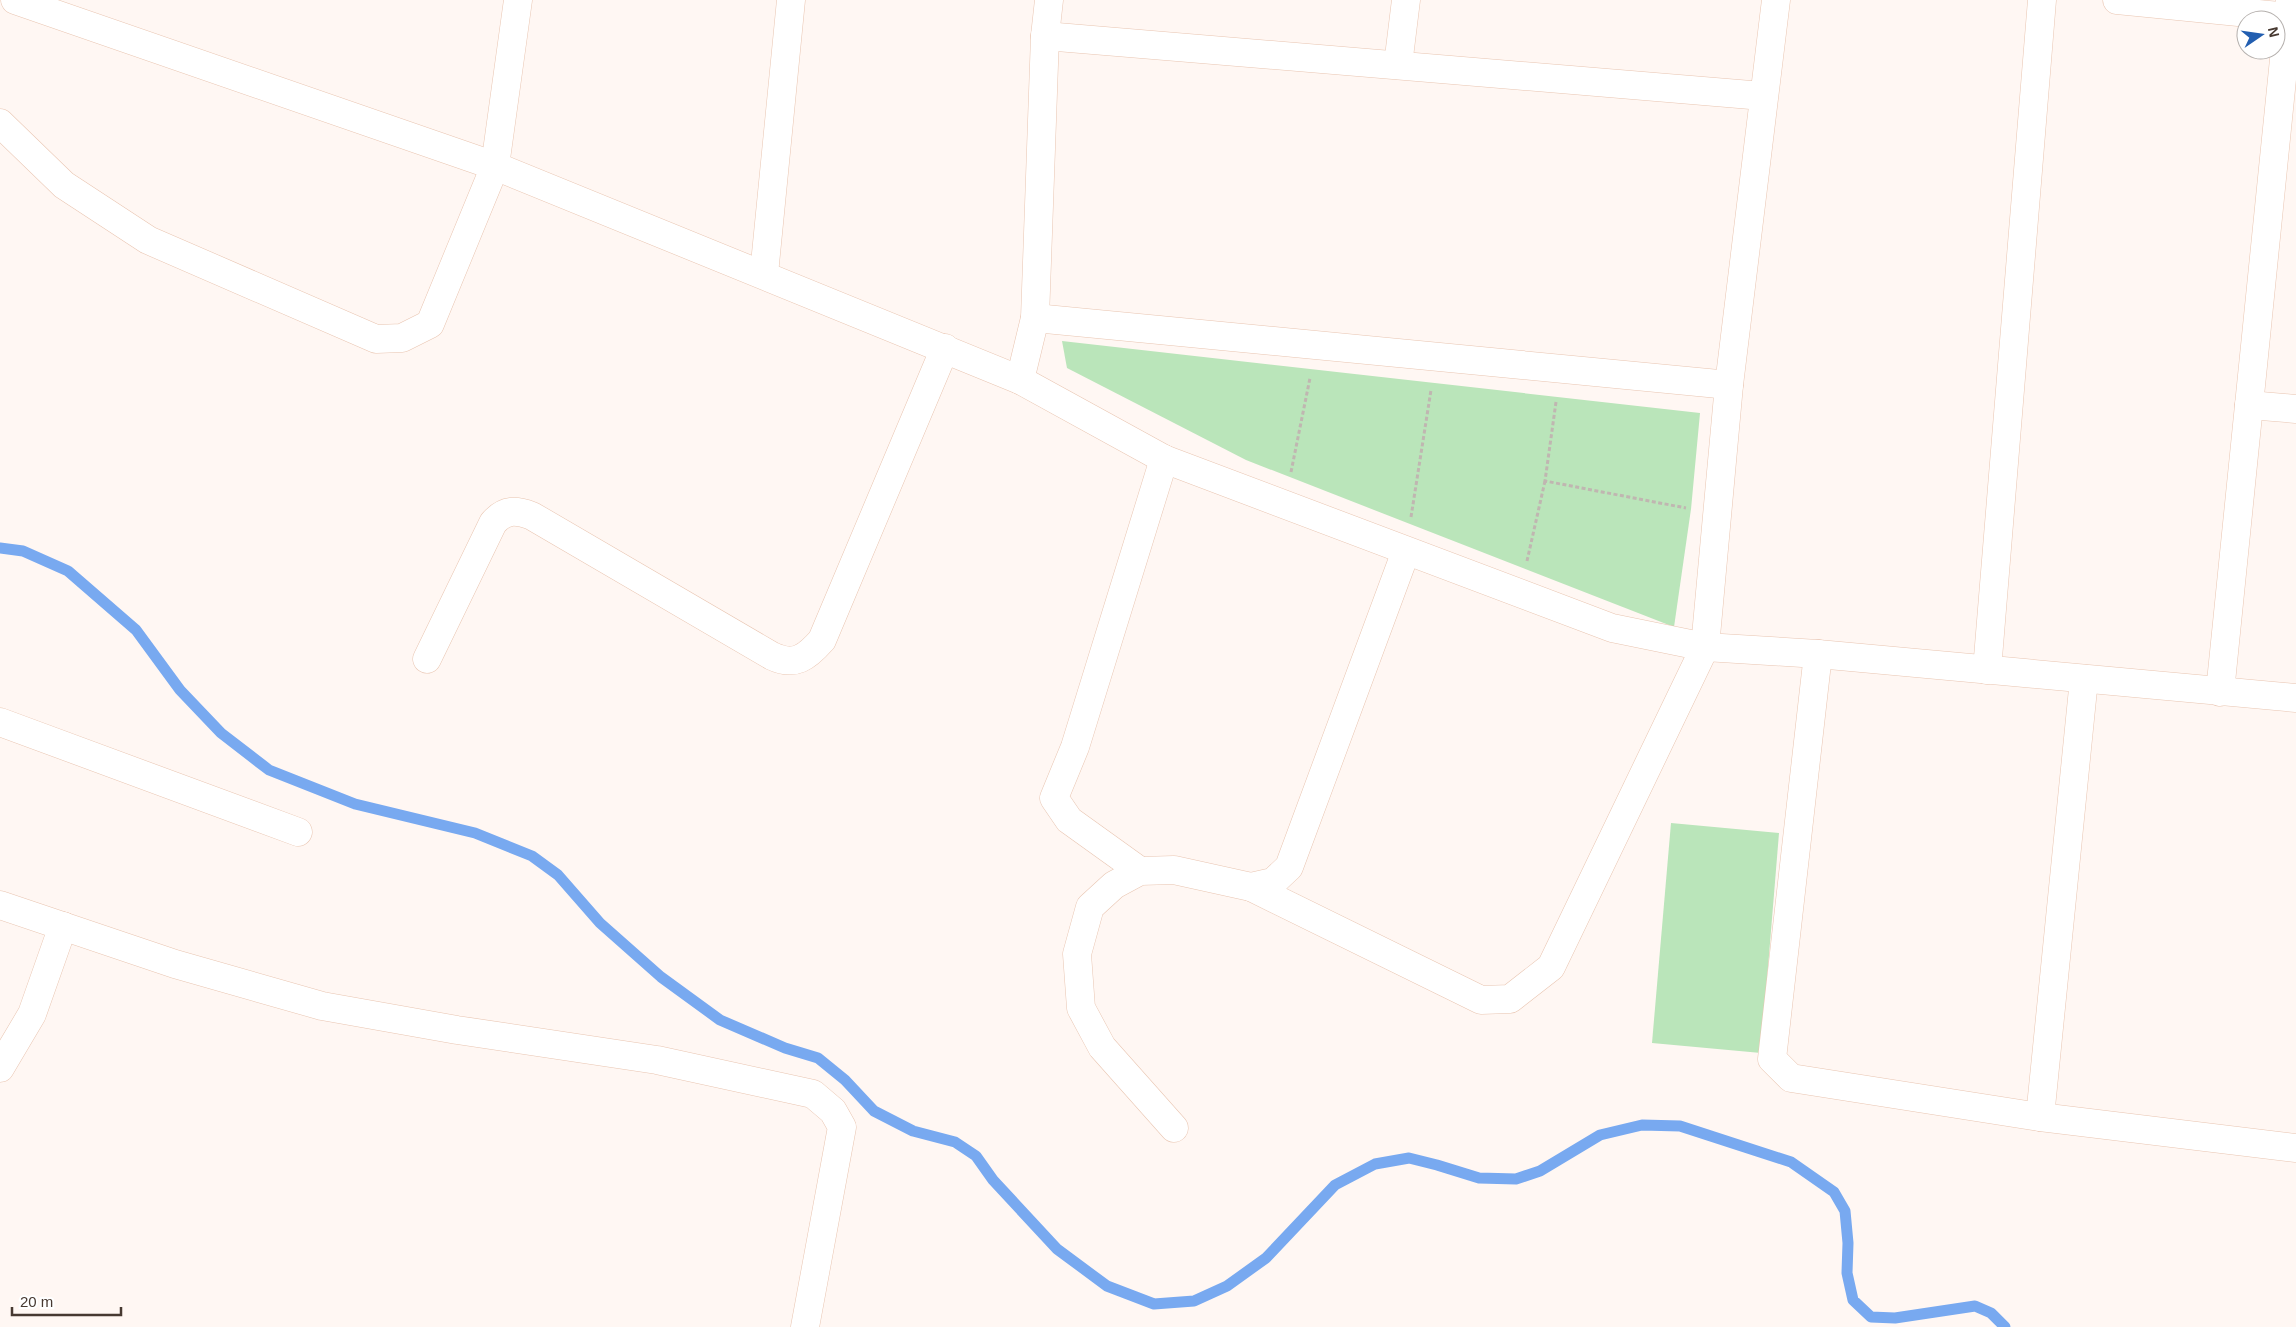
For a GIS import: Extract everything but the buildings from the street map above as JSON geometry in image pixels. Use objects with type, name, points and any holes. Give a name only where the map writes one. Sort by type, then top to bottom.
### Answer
[{"type":"street","points":[[15,0],[495,166],[764,274],[1020,380],[1164,458],[1612,628],[1705,647],[1818,654],[2296,698]]},
{"type":"street","points":[[0,123],[64,185],[148,240],[376,339],[402,338],[430,324],[495,166],[518,0]]},
{"type":"street","points":[[764,274],[791,0]]},
{"type":"street","points":[[1020,380],[1035,318],[1045,36],[1049,0]]},
{"type":"street","points":[[1398,65],[1406,0]]},
{"type":"street","points":[[1174,1128],[1102,1047],[1081,1008],[1077,954],[1090,907],[1114,885],[1140,870],[1174,870],[1251,887],[1481,1000],[1510,999],[1551,967],[1705,647],[1729,385],[1776,0]]},
{"type":"street","points":[[1987,670],[2042,0]]},
{"type":"street","points":[[2117,0],[2289,8],[2286,130],[2249,405],[2220,692]]},
{"type":"street","points":[[1045,36],[1763,96]]},
{"type":"street","points":[[1035,318],[1729,385]]},
{"type":"street","points":[[427,659],[493,523],[500,515],[510,511],[532,516],[782,661],[796,660],[809,656],[822,640],[945,348]]},
{"type":"street","points":[[2249,405],[2296,409]]},
{"type":"street","points":[[1140,870],[1069,820],[1054,798],[1075,747],[1164,458]]},
{"type":"street","points":[[1251,887],[1273,882],[1290,867],[1406,551]]},
{"type":"street","points":[[1818,654],[1772,1059],[1791,1078],[2040,1117],[2296,1148]]},
{"type":"street","points":[[2040,1117],[2084,679]]},
{"type":"street","points":[[0,722],[298,832]]},
{"type":"street","points":[[0,906],[175,964],[322,1006],[457,1030],[657,1060],[812,1094],[833,1111],[842,1127],[805,1327]]},
{"type":"street","points":[[0,1068],[32,1014],[63,926]]},
{"type":"path","points":[[1278,502],[1290,478],[1312,370],[1313,345]]},
{"type":"path","points":[[1406,551],[1432,383],[1446,358]]},
{"type":"path","points":[[1519,594],[1545,482],[1560,369]]},
{"type":"path","points":[[1545,482],[1691,509]]},
{"type":"green space","points":[[1062,341],[1700,413],[1691,509],[1674,627],[1246,460],[1067,368]]},
{"type":"green space","points":[[1671,823],[1779,833],[1761,1053],[1652,1043]]},
{"type":"waterway","points":[[0,548],[23,551],[68,571],[136,630],[180,690],[221,733],[269,770],[355,804],[475,833],[532,856],[558,875],[600,923],[661,977],[720,1020],[785,1048],[818,1058],[845,1080],[874,1111],[913,1131],[955,1142],[976,1156],[993,1180],[1057,1249],[1107,1286],[1154,1304],[1194,1301],[1227,1286],[1266,1258],[1335,1185],[1375,1164],[1409,1158],[1479,1178],[1516,1179],[1540,1171],[1600,1135],[1642,1125],[1680,1126],[1791,1162],[1834,1192],[1845,1211],[1848,1243],[1847,1273],[1853,1300],[1871,1317],[1895,1318],[1975,1306],[1991,1313],[2005,1327]]}]
